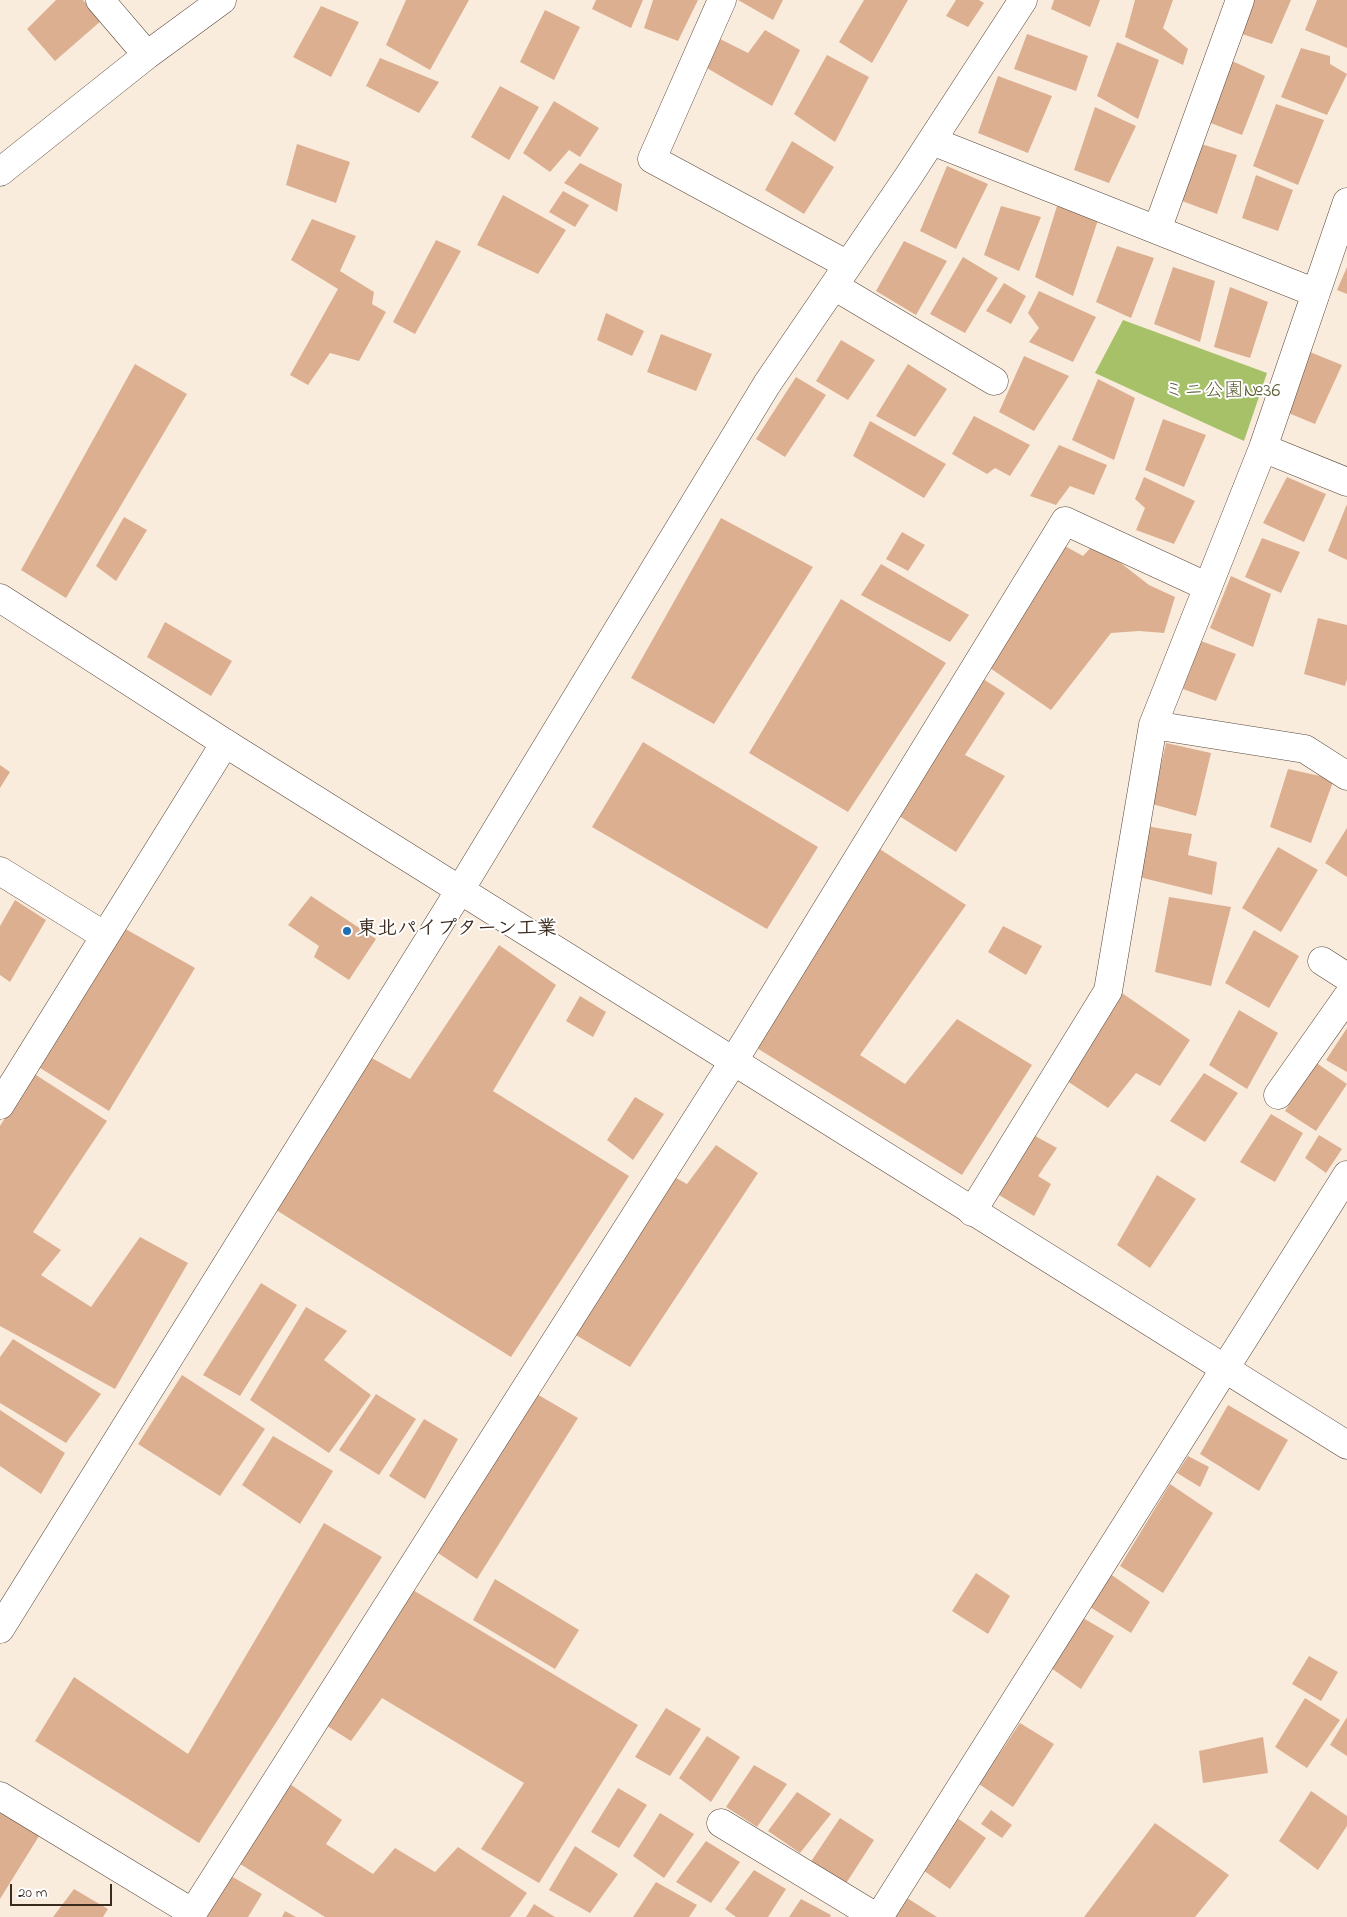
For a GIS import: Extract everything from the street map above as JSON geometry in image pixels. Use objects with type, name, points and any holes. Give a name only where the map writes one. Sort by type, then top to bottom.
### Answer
[{"type":"street","points":[[100,0],[147,55]]},
{"type":"street","points":[[0,172],[147,55],[222,0]]},
{"type":"street","points":[[722,0],[652,159],[841,276],[994,381]]},
{"type":"street","points":[[0,1629],[460,890],[767,384],[932,140],[1023,0]]},
{"type":"street","points":[[1157,230],[1240,0]]},
{"type":"street","points":[[932,140],[1316,293]]},
{"type":"street","points":[[972,1212],[1108,992],[1153,725],[1263,448],[1347,202]]},
{"type":"street","points":[[1263,448],[1347,482]]},
{"type":"street","points":[[0,1796],[192,1915],[733,1062],[1065,521],[1208,587]]},
{"type":"street","points":[[0,598],[225,743],[1347,1445]]},
{"type":"street","points":[[1153,725],[1305,749],[1347,776]]},
{"type":"street","points":[[1,1100],[225,743]]},
{"type":"street","points":[[0,871],[105,936]]},
{"type":"street","points":[[1322,961],[1347,977]]},
{"type":"street","points":[[1278,1095],[1347,997]]},
{"type":"street","points":[[721,1823],[878,1917],[1347,1175]]},
{"type":"green space","name":"ミニ公園№36","points":[[1123,320],[1267,373],[1244,441],[1095,373]]},
{"type":"building","points":[[56,0],[83,0],[102,20],[55,61],[27,29]]},
{"type":"building","points":[[406,0],[469,0],[430,70],[386,45]]},
{"type":"building","points":[[596,0],[643,0],[631,28],[592,9]]},
{"type":"building","points":[[653,0],[698,0],[678,41],[644,28]]},
{"type":"building","points":[[738,0],[783,0],[773,20]]},
{"type":"building","points":[[864,0],[908,0],[872,63],[839,42]]},
{"type":"building","points":[[956,0],[979,0],[984,3],[968,27],[946,16]]},
{"type":"building","points":[[1054,0],[1100,0],[1090,27],[1051,9]]},
{"type":"building","points":[[1135,0],[1173,0],[1163,28],[1188,49],[1183,65],[1125,37]]},
{"type":"building","points":[[1251,0],[1291,0],[1272,44],[1239,33]]},
{"type":"building","points":[[1317,0],[1347,0],[1347,48],[1305,30]]},
{"type":"building","points":[[321,6],[359,22],[331,77],[293,57]]},
{"type":"building","points":[[545,10],[580,27],[554,80],[520,62]]},
{"type":"building","points":[[765,30],[800,50],[772,106],[700,64],[716,37],[748,53]]},
{"type":"building","points":[[1027,34],[1088,56],[1076,91],[1014,69]]},
{"type":"building","points":[[1117,42],[1159,60],[1138,119],[1097,96]]},
{"type":"building","points":[[1301,48],[1330,56],[1330,64],[1347,74],[1327,115],[1281,97]]},
{"type":"building","points":[[827,55],[869,77],[835,142],[794,114]]},
{"type":"building","points":[[380,58],[439,82],[419,113],[366,86]]},
{"type":"building","points":[[1230,60],[1265,76],[1242,135],[1208,122]]},
{"type":"building","points":[[998,76],[1052,96],[1028,153],[978,133]]},
{"type":"building","points":[[500,86],[539,107],[509,160],[471,137]]},
{"type":"building","points":[[554,101],[599,128],[580,157],[569,150],[550,172],[523,153]]},
{"type":"building","points":[[1276,104],[1324,120],[1298,185],[1253,166]]},
{"type":"building","points":[[1095,107],[1136,126],[1109,183],[1074,170]]},
{"type":"building","points":[[792,141],[834,167],[804,214],[765,190]]},
{"type":"building","points":[[1198,143],[1237,155],[1217,214],[1182,201]]},
{"type":"building","points":[[297,144],[350,162],[336,203],[286,185]]},
{"type":"building","points":[[580,163],[622,184],[617,212],[564,183]]},
{"type":"building","points":[[947,166],[988,184],[956,249],[920,231]]},
{"type":"building","points":[[1256,175],[1293,190],[1278,231],[1242,218]]},
{"type":"building","points":[[563,191],[589,205],[575,227],[549,212]]},
{"type":"building","points":[[503,195],[566,230],[538,274],[477,245]]},
{"type":"building","points":[[1001,206],[1041,217],[1019,271],[984,255]]},
{"type":"building","points":[[1057,206],[1098,220],[1073,296],[1035,277]]},
{"type":"building","points":[[312,219],[356,236],[340,271],[374,292],[372,304],[386,312],[359,361],[330,353],[308,385],[290,375],[338,289],[291,260]]},
{"type":"building","points":[[436,240],[461,251],[415,334],[393,322]]},
{"type":"building","points":[[904,241],[947,261],[916,315],[876,291]]},
{"type":"building","points":[[1117,246],[1154,258],[1131,318],[1096,302]]},
{"type":"building","points":[[963,257],[998,278],[965,333],[930,314]]},
{"type":"building","points":[[1173,267],[1215,281],[1200,342],[1154,324]]},
{"type":"building","points":[[1347,267],[1347,294],[1337,290]]},
{"type":"building","points":[[1004,283],[1026,296],[1011,324],[986,311]]},
{"type":"building","points":[[1230,287],[1268,302],[1250,358],[1214,347]]},
{"type":"building","points":[[1039,291],[1096,317],[1073,362],[1029,342],[1039,328],[1028,313]]},
{"type":"building","points":[[606,313],[644,331],[632,356],[597,340]]},
{"type":"building","points":[[661,334],[712,354],[696,391],[647,372]]},
{"type":"building","points":[[841,340],[875,360],[848,400],[816,381]]},
{"type":"building","points":[[1310,352],[1342,365],[1315,424],[1286,412]]},
{"type":"building","points":[[1024,356],[1069,376],[1034,431],[999,412]]},
{"type":"building","points":[[135,364],[187,394],[66,598],[21,570]]},
{"type":"building","points":[[908,364],[947,389],[915,437],[876,416]]},
{"type":"building","points":[[796,377],[826,395],[785,457],[756,439]]},
{"type":"building","points":[[1098,379],[1135,398],[1114,460],[1072,440]]},
{"type":"building","points":[[974,416],[1030,445],[1010,476],[995,468],[987,474],[952,454]]},
{"type":"building","points":[[1163,419],[1206,435],[1184,487],[1145,470]]},
{"type":"building","points":[[870,421],[946,464],[924,498],[853,456]]},
{"type":"building","points":[[1059,445],[1107,465],[1094,495],[1070,486],[1056,505],[1030,496]]},
{"type":"building","points":[[1144,477],[1195,501],[1174,544],[1136,530],[1145,508],[1135,499]]},
{"type":"building","points":[[1287,477],[1326,494],[1304,542],[1263,523]]},
{"type":"building","points":[[1347,504],[1347,560],[1328,551]]},
{"type":"building","points":[[124,517],[147,530],[116,581],[96,566]]},
{"type":"building","points":[[721,518],[813,567],[714,724],[631,678]]},
{"type":"building","points":[[902,532],[925,545],[908,571],[886,559]]},
{"type":"building","points":[[1262,538],[1300,552],[1281,593],[1245,577]]},
{"type":"building","points":[[1095,543],[1149,585],[1175,597],[1164,633],[1139,631],[1111,633],[1051,710],[990,668],[1063,545],[1083,556]]},
{"type":"building","points":[[881,564],[969,615],[950,642],[861,595]]},
{"type":"building","points":[[1231,576],[1271,594],[1253,647],[1210,628]]},
{"type":"building","points":[[841,599],[946,663],[848,812],[749,753]]},
{"type":"building","points":[[1318,618],[1347,625],[1347,679],[1345,686],[1304,674]]},
{"type":"building","points":[[165,622],[232,661],[211,696],[147,657]]},
{"type":"building","points":[[1201,641],[1236,654],[1216,701],[1183,689]]},
{"type":"building","points":[[977,675],[1005,693],[965,755],[1005,776],[956,852],[896,814]]},
{"type":"building","points":[[643,742],[818,847],[767,929],[592,827]]},
{"type":"building","points":[[1166,743],[1211,753],[1196,816],[1152,804]]},
{"type":"building","points":[[0,765],[10,772],[0,788]]},
{"type":"building","points":[[1288,769],[1334,779],[1311,843],[1270,827]]},
{"type":"building","points":[[1146,826],[1192,834],[1188,855],[1217,862],[1212,895],[1139,877]]},
{"type":"building","points":[[1347,828],[1347,877],[1325,863]]},
{"type":"building","points":[[872,844],[966,905],[860,1055],[905,1084],[957,1019],[1032,1065],[962,1175],[752,1045]]},
{"type":"building","points":[[1278,847],[1318,870],[1281,932],[1242,908]]},
{"type":"building","points":[[311,896],[376,939],[349,980],[314,957],[319,946],[288,925]]},
{"type":"building","points":[[1169,897],[1231,907],[1211,986],[1155,972]]},
{"type":"building","points":[[15,900],[46,920],[10,982],[0,975],[0,926]]},
{"type":"building","points":[[1003,926],[1042,946],[1026,975],[988,952]]},
{"type":"building","points":[[122,927],[195,968],[109,1111],[37,1066]]},
{"type":"building","points":[[1254,930],[1299,956],[1269,1008],[1225,983]]},
{"type":"building","points":[[499,945],[556,985],[493,1091],[629,1176],[511,1357],[273,1208],[370,1057],[410,1079]]},
{"type":"building","points":[[1119,991],[1190,1040],[1160,1086],[1136,1073],[1108,1108],[1061,1077]]},
{"type":"building","points":[[580,996],[606,1012],[593,1037],[566,1021]]},
{"type":"building","points":[[1239,1010],[1278,1033],[1247,1089],[1209,1065]]},
{"type":"building","points":[[1347,1028],[1347,1072],[1326,1060]]},
{"type":"building","points":[[1315,1062],[1347,1084],[1316,1131],[1285,1111]]},
{"type":"building","points":[[33,1073],[107,1121],[33,1232],[61,1250],[41,1275],[91,1307],[140,1237],[188,1263],[115,1389],[0,1326],[0,1126]]},
{"type":"building","points":[[1204,1073],[1238,1093],[1205,1142],[1170,1121]]},
{"type":"building","points":[[635,1097],[664,1114],[633,1160],[607,1140]]},
{"type":"building","points":[[1271,1114],[1303,1133],[1275,1182],[1240,1162]]},
{"type":"building","points":[[1028,1132],[1057,1148],[1038,1176],[1051,1184],[1034,1216],[994,1192]]},
{"type":"building","points":[[1319,1135],[1342,1149],[1326,1173],[1305,1158]]},
{"type":"building","points":[[716,1145],[758,1173],[630,1367],[569,1331],[667,1173],[687,1184]]},
{"type":"building","points":[[1157,1175],[1196,1199],[1150,1268],[1117,1245]]},
{"type":"building","points":[[261,1283],[297,1305],[240,1396],[203,1375]]},
{"type":"building","points":[[306,1307],[347,1331],[324,1360],[371,1395],[329,1453],[250,1400]]},
{"type":"building","points":[[13,1339],[101,1394],[66,1443],[0,1403],[0,1357]]},
{"type":"building","points":[[182,1375],[265,1429],[220,1496],[138,1444]]},
{"type":"building","points":[[535,1393],[578,1418],[477,1579],[435,1551]]},
{"type":"building","points":[[376,1394],[416,1419],[379,1475],[339,1450]]},
{"type":"building","points":[[1228,1405],[1288,1440],[1259,1491],[1200,1454]]},
{"type":"building","points":[[0,1410],[65,1453],[41,1494],[0,1466]]},
{"type":"building","points":[[424,1419],[458,1439],[425,1499],[389,1476]]},
{"type":"building","points":[[273,1436],[333,1471],[300,1524],[242,1485]]},
{"type":"building","points":[[1188,1456],[1209,1467],[1200,1487],[1177,1473]]},
{"type":"building","points":[[1170,1484],[1213,1513],[1163,1593],[1120,1566]]},
{"type":"building","points":[[324,1523],[382,1557],[199,1843],[35,1741],[74,1677],[188,1754]]},
{"type":"building","points":[[976,1573],[1010,1596],[988,1634],[952,1611]]},
{"type":"building","points":[[1109,1573],[1150,1602],[1131,1633],[1087,1605]]},
{"type":"building","points":[[495,1579],[579,1630],[555,1669],[473,1620]]},
{"type":"building","points":[[408,1587],[638,1725],[539,1883],[481,1849],[524,1783],[382,1698],[351,1741],[324,1724]]},
{"type":"building","points":[[1083,1618],[1114,1636],[1081,1689],[1051,1668]]},
{"type":"building","points":[[1309,1656],[1338,1672],[1321,1701],[1292,1684]]},
{"type":"building","points":[[1305,1698],[1340,1720],[1307,1768],[1275,1747]]},
{"type":"building","points":[[666,1708],[701,1729],[670,1776],[635,1757]]},
{"type":"building","points":[[1347,1717],[1347,1756],[1330,1745]]},
{"type":"building","points":[[1020,1723],[1054,1744],[1013,1807],[979,1784]]},
{"type":"building","points":[[707,1736],[740,1757],[711,1802],[679,1778]]},
{"type":"building","points":[[1263,1737],[1268,1773],[1203,1783],[1199,1751]]},
{"type":"building","points":[[754,1765],[787,1784],[757,1827],[726,1807]]},
{"type":"building","points":[[287,1782],[342,1820],[326,1844],[373,1874],[395,1848],[435,1872],[458,1847],[527,1893],[510,1917],[325,1917],[237,1862]]},
{"type":"building","points":[[618,1788],[647,1805],[619,1848],[591,1832]]},
{"type":"building","points":[[1311,1791],[1347,1816],[1347,1826],[1318,1870],[1279,1841]]},
{"type":"building","points":[[797,1792],[831,1814],[800,1853],[768,1831]]},
{"type":"building","points":[[991,1810],[1012,1825],[1002,1838],[981,1824]]},
{"type":"building","points":[[0,1813],[39,1836],[0,1899]]},
{"type":"building","points":[[660,1813],[694,1834],[664,1878],[633,1856]]},
{"type":"building","points":[[953,1815],[986,1838],[950,1889],[917,1866]]},
{"type":"building","points":[[840,1818],[874,1840],[845,1885],[810,1863]]},
{"type":"building","points":[[1155,1823],[1229,1875],[1195,1917],[1084,1917]]},
{"type":"building","points":[[706,1841],[740,1862],[711,1903],[676,1882]]},
{"type":"building","points":[[575,1846],[618,1874],[590,1913],[549,1890]]},
{"type":"building","points":[[754,1870],[786,1889],[768,1917],[736,1917],[725,1909]]},
{"type":"building","points":[[231,1876],[262,1894],[248,1917],[207,1917]]},
{"type":"building","points":[[656,1882],[697,1905],[689,1917],[633,1917]]},
{"type":"building","points":[[74,1889],[108,1909],[103,1917],[53,1917]]},
{"type":"building","points":[[904,1896],[937,1917],[891,1917]]},
{"type":"building","points":[[801,1899],[831,1915],[830,1917],[789,1917]]},
{"type":"building","points":[[534,1904],[555,1917],[526,1917]]},
{"type":"building","points":[[285,1911],[296,1917],[282,1917]]},
{"type":"place","name":"東北パイプターン工業","points":[[347,931]]}]
